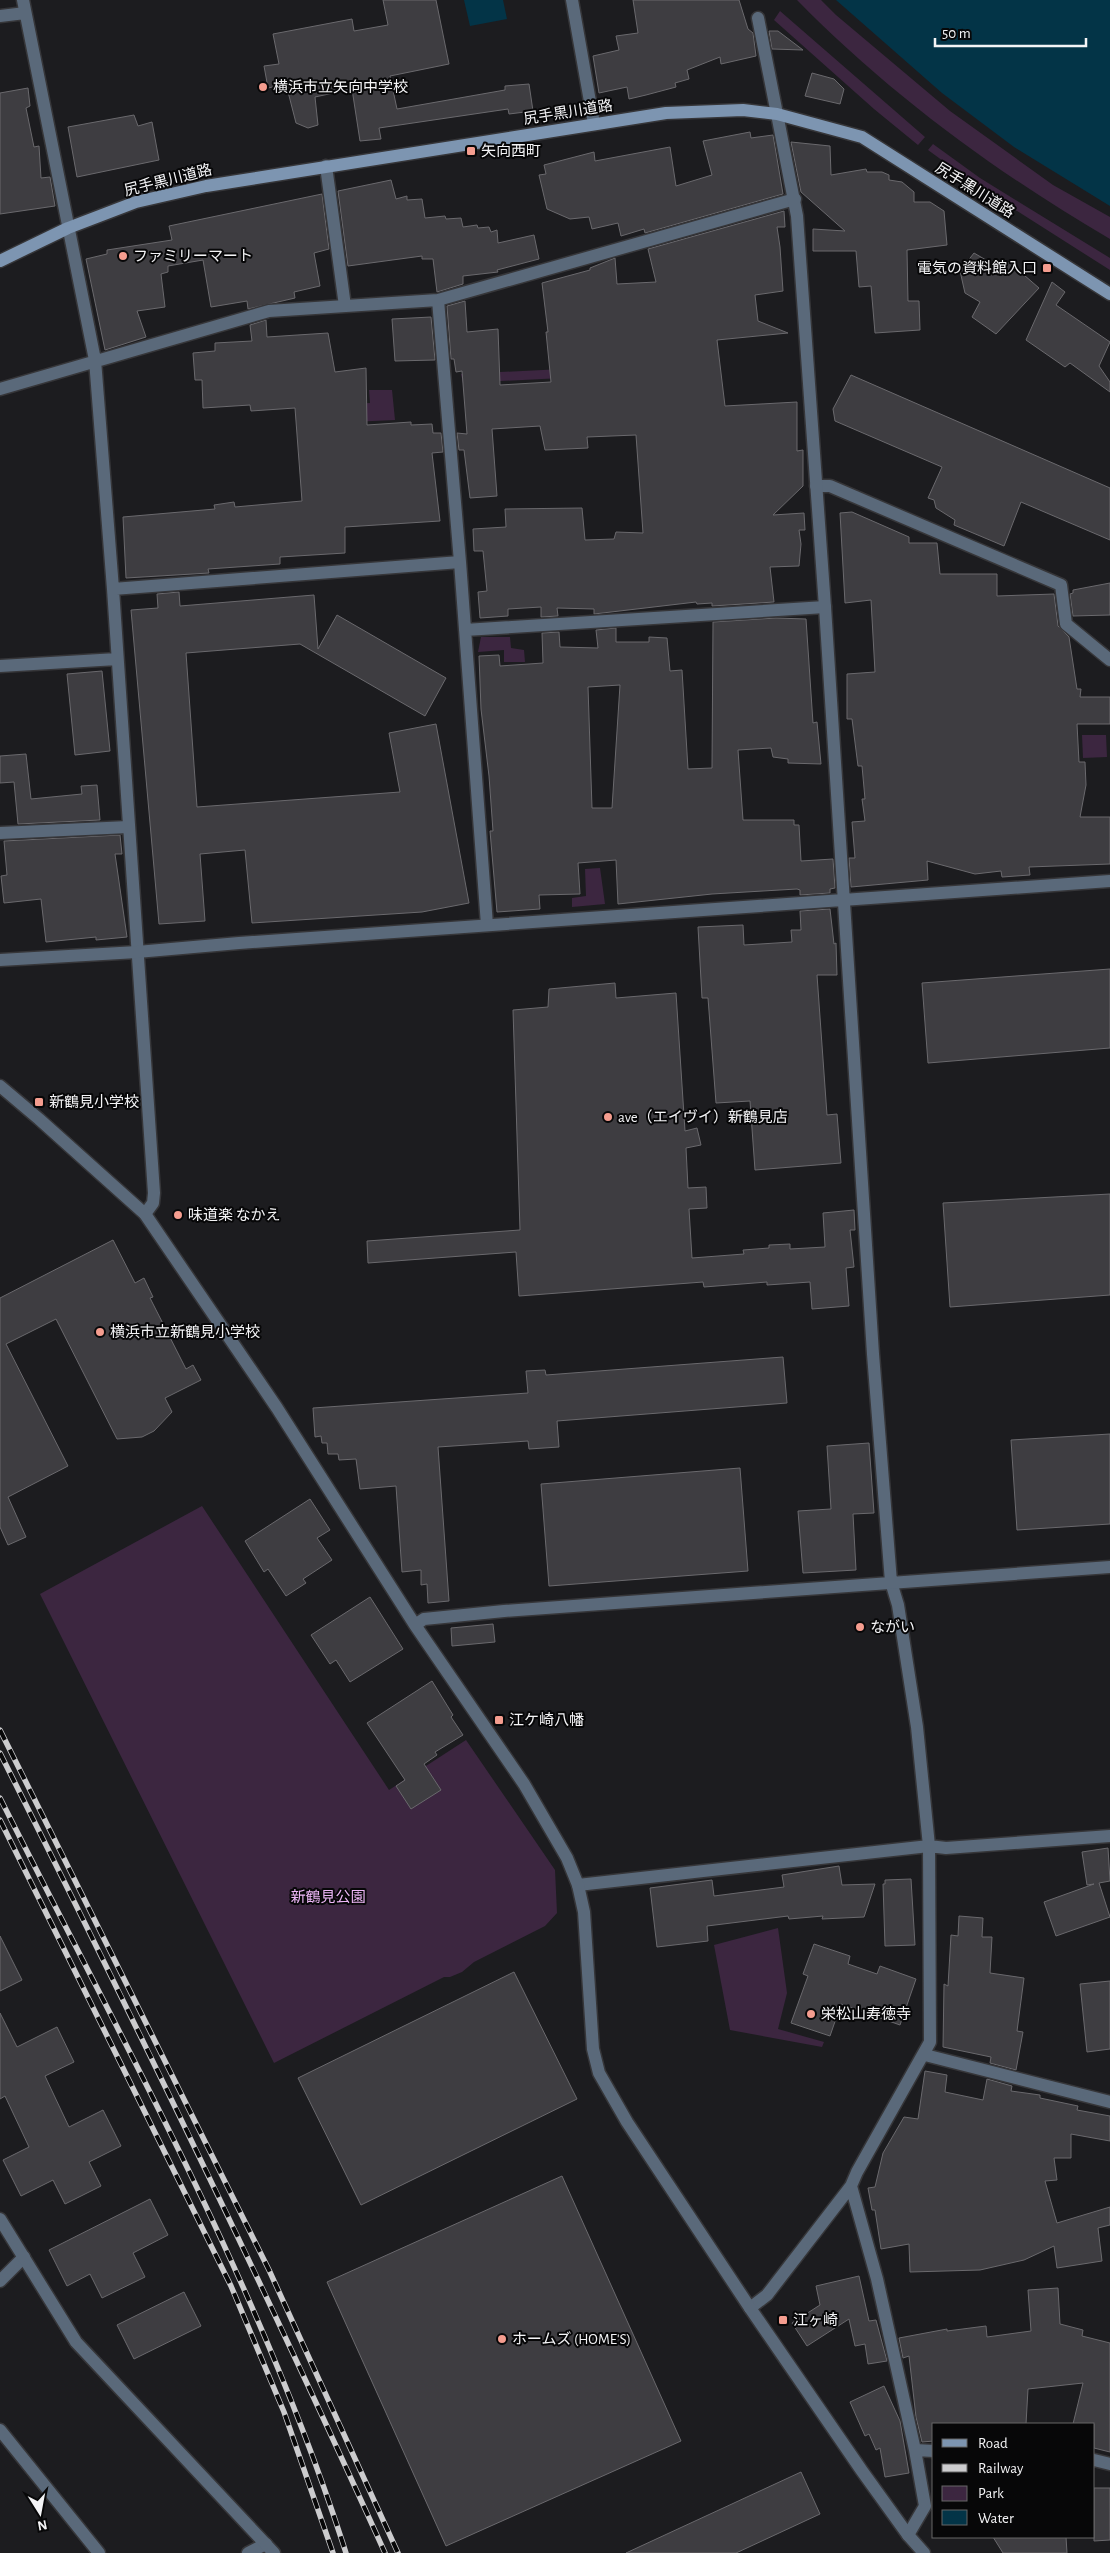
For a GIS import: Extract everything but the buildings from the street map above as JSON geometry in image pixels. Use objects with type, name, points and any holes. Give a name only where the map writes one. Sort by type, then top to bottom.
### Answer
[{"type":"main road","name":"尻手黒川道路","points":[[0,261],[68,228],[136,202],[189,190],[326,166],[666,113],[743,110],[777,114],[862,137],[1110,294]]},
{"type":"street","points":[[572,0],[594,124]]},
{"type":"street","points":[[0,16],[24,6],[95,360],[118,659],[154,1193],[154,1203],[145,1214]]},
{"type":"street","points":[[750,2308],[768,2295],[851,2186],[930,2042],[929,1846],[917,1727],[898,1604],[891,1582],[872,1344],[825,607],[795,199],[758,18]]},
{"type":"street","points":[[326,166],[345,306]]},
{"type":"street","points":[[0,389],[269,311],[438,300],[795,199]]},
{"type":"street","points":[[438,300],[460,562],[486,925]]},
{"type":"street","points":[[816,486],[830,486],[1061,585],[1066,624],[1110,660]]},
{"type":"street","points":[[113,589],[460,562]]},
{"type":"street","points":[[465,630],[825,607]]},
{"type":"street","points":[[0,666],[118,659]]},
{"type":"street","points":[[0,832],[128,827]]},
{"type":"street","points":[[0,960],[137,952],[486,925],[1110,881]]},
{"type":"street","points":[[0,1086],[39,1118],[145,1214],[277,1408],[415,1625],[524,1784],[567,1858],[578,1885],[584,1912],[593,2049],[599,2073],[627,2122],[750,2308],[908,2535],[924,2553]]},
{"type":"street","points":[[415,1625],[424,1619],[504,1611],[551,1610],[891,1582],[1110,1567]]},
{"type":"street","points":[[578,1885],[929,1846],[946,1848],[1110,1836]]},
{"type":"street","points":[[925,2054],[1110,2102]]},
{"type":"street","points":[[851,2186],[877,2279],[915,2450],[924,2506],[908,2535]]},
{"type":"street","points":[[0,2218],[76,2342],[270,2548]]},
{"type":"street","points":[[0,2282],[24,2257]]},
{"type":"street","points":[[0,2430],[98,2553]]},
{"type":"street","points":[[915,2450],[932,2451]]},
{"type":"street","points":[[1095,2460],[1110,2464]]},
{"type":"street","points":[[248,2553],[270,2548]]},
{"type":"green space","points":[[797,0],[821,0],[836,15],[950,111],[1053,185],[1110,217],[1110,239],[1026,187],[946,130],[869,68]]},
{"type":"green space","points":[[780,11],[925,137],[918,145],[874,109],[774,20]]},
{"type":"green space","points":[[933,144],[980,178],[1110,258],[1110,270],[976,185],[928,150]]},
{"type":"green space","points":[[622,366],[621,375],[463,383],[461,374]]},
{"type":"green space","points":[[369,390],[392,390],[395,420],[351,422],[350,404],[370,403]]},
{"type":"green space","points":[[481,637],[510,637],[511,648],[524,650],[525,662],[504,662],[504,650],[478,652]]},
{"type":"green space","points":[[1082,735],[1106,735],[1107,757],[1083,758]]},
{"type":"green space","points":[[600,868],[605,904],[572,907],[572,898],[586,896],[585,869]]},
{"type":"green space","name":"新鶴見公園","points":[[202,1506],[389,1790],[466,1740],[555,1870],[557,1913],[545,1926],[474,1962],[462,1972],[450,1977],[444,1977],[274,2063],[40,1594]]},
{"type":"green space","points":[[778,1928],[787,1993],[778,2029],[824,2042],[822,2047],[730,2030],[714,1945]]},
{"type":"water","points":[[464,0],[503,0],[507,19],[470,26]]},
{"type":"water","points":[[836,0],[1110,0],[1110,206],[1014,147],[942,93]]},
{"type":"railway","points":[[0,1730],[269,2270],[398,2553]]},
{"type":"railway","points":[[0,1753],[197,2151],[385,2553]]},
{"type":"railway","points":[[0,1798],[142,2076],[232,2263],[274,2358],[312,2455],[346,2553]]},
{"type":"railway","points":[[0,1820],[231,2286],[284,2412],[333,2553]]},
{"type":"place","name":"横浜市立矢向中学校","points":[[263,87]]},
{"type":"place","name":"矢向西町","points":[[471,151]]},
{"type":"place","name":"ファミリーマート","points":[[123,256]]},
{"type":"place","name":"電気の資料館入口","points":[[1047,268]]},
{"type":"place","name":"新鶴見小学校","points":[[39,1102]]},
{"type":"place","name":"ave（エイヴイ）新鶴見店","points":[[608,1117]]},
{"type":"place","name":"味道楽 なかえ","points":[[178,1215]]},
{"type":"place","name":"横浜市立新鶴見小学校","points":[[100,1332]]},
{"type":"place","name":"ながい","points":[[860,1627]]},
{"type":"place","name":"江ケ崎八幡","points":[[499,1720]]},
{"type":"place","name":"栄松山寿徳寺","points":[[811,2014]]},
{"type":"place","name":"江ヶ崎","points":[[783,2320]]},
{"type":"place","name":"ホームズ (HOME'S)","points":[[502,2339]]}]
